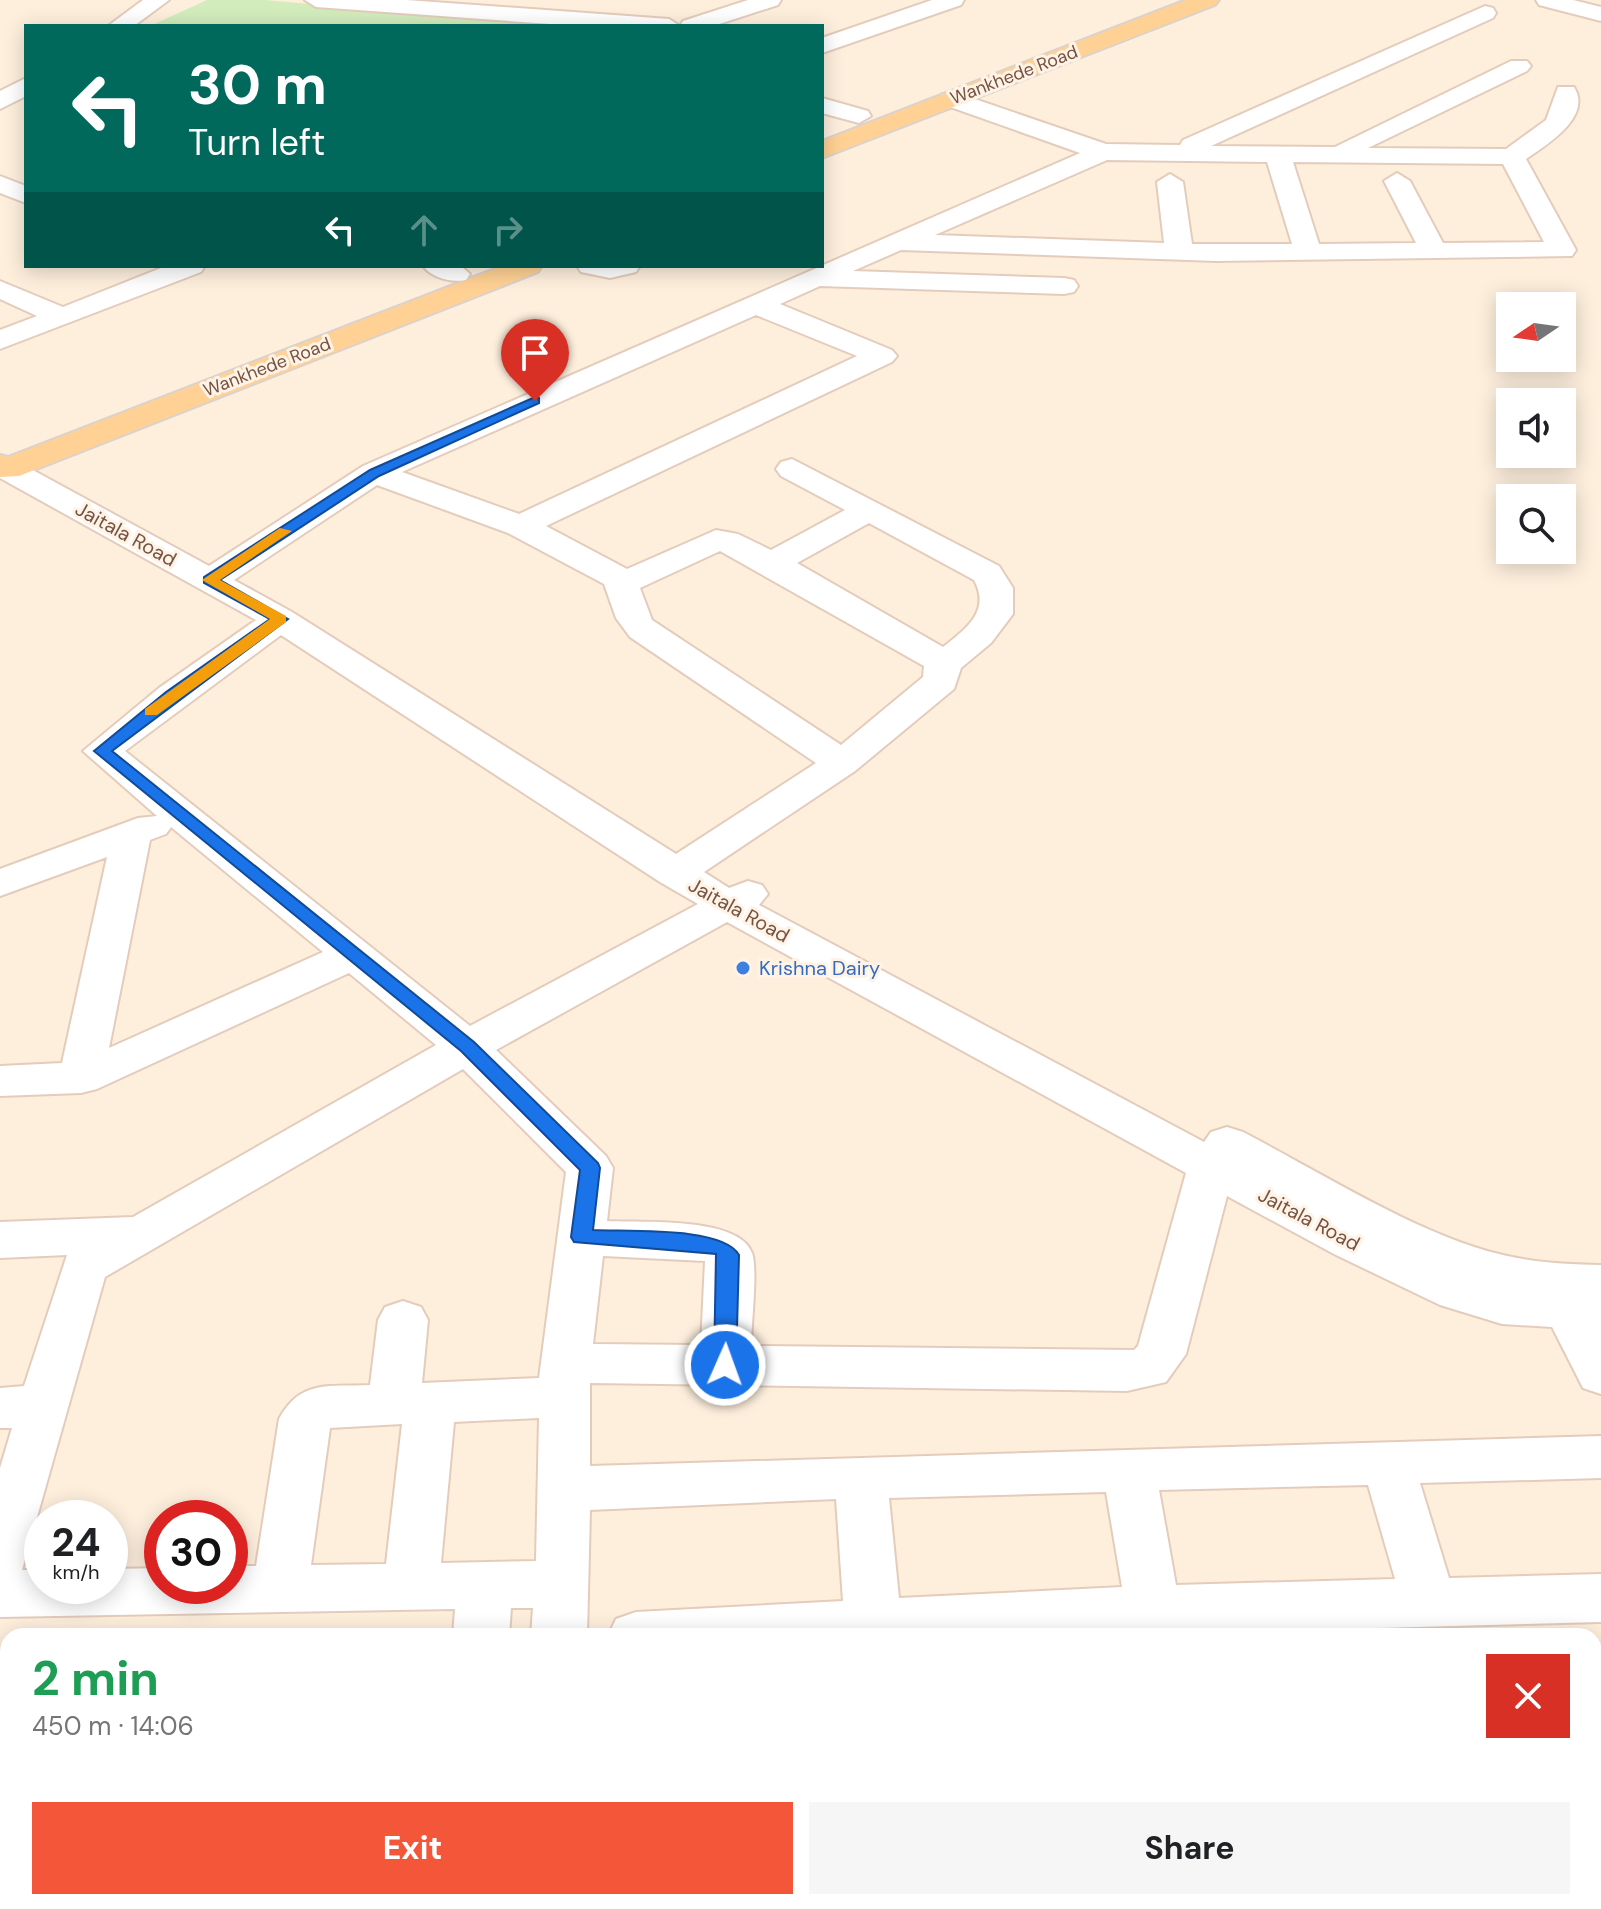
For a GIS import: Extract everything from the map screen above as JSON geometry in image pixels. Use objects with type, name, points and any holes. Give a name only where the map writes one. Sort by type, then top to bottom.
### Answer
[{"type":"main road","name":"Wankhede Road","points":[[824,129],[1170,0]]},
{"type":"main road","name":"Wankhede Road","points":[[824,149],[1207,0]]},
{"type":"main road","name":"Wankhede Road","points":[[14,462],[523,268]]},
{"type":"main road","name":"Wankhede Road","points":[[14,462],[457,269]]},
{"type":"street","points":[[122,24],[158,0]]},
{"type":"street","points":[[316,0],[642,24]]},
{"type":"street","points":[[697,24],[770,0]]},
{"type":"street","points":[[824,45],[953,0]]},
{"type":"street","points":[[1547,0],[1601,14]]},
{"type":"street","points":[[1176,152],[1485,13]]},
{"type":"street","points":[[1338,153],[1519,66]]},
{"type":"street","points":[[0,103],[24,86]]},
{"type":"street","points":[[951,99],[1103,152],[1512,157],[1560,123],[1566,107],[1566,92]]},
{"type":"street","points":[[0,103],[24,113]]},
{"type":"street","points":[[824,106],[859,116]]},
{"type":"street","points":[[221,573],[374,473],[1103,152]]},
{"type":"street","points":[[1277,152],[1308,252]]},
{"type":"street","points":[[897,242],[1179,252],[1562,250],[1512,157]]},
{"type":"street","points":[[1397,181],[1434,251]]},
{"type":"street","points":[[1170,182],[1179,252]]},
{"type":"street","points":[[0,184],[24,194]]},
{"type":"street","points":[[0,340],[186,268]]},
{"type":"street","points":[[812,279],[1064,286]]},
{"type":"street","points":[[0,289],[62,317]]},
{"type":"street","points":[[520,526],[882,356],[755,304]]},
{"type":"street","name":"Jaitala Road","points":[[14,462],[486,714],[685,866]]},
{"type":"street","points":[[685,866],[842,763],[941,681],[943,665],[994,619],[1000,597],[987,573],[792,469]]},
{"type":"street","points":[[374,473],[520,526],[616,577],[622,584],[632,616],[642,630],[842,763]]},
{"type":"street","points":[[772,563],[869,510]]},
{"type":"street","points":[[622,584],[716,540],[726,541],[772,563],[943,665]]},
{"type":"street","name":"Jaitala Road","points":[[221,573],[280,619],[467,736],[739,899],[1351,1242],[1457,1292],[1502,1305],[1581,1297]]},
{"type":"street","points":[[0,1594],[411,1586],[483,1610],[561,1610],[564,1380],[590,1168],[467,1047],[102,751],[172,696],[280,619]]},
{"type":"street","points":[[0,883],[131,837],[177,814]]},
{"type":"street","points":[[81,1078],[131,837]]},
{"type":"street","points":[[0,1560],[23,1406],[84,1267],[467,1047],[739,899]]},
{"type":"street","name":"Jaitala Road","points":[[739,899],[1422,1243],[1487,1268],[1581,1297]]},
{"type":"street","points":[[0,1081],[81,1078],[353,955]]},
{"type":"street","points":[[280,1587],[309,1414],[412,1403],[564,1380],[725,1365],[1127,1371],[1148,1368],[1161,1354],[1211,1166]]},
{"type":"street","points":[[0,1240],[142,1234]]},
{"type":"street","points":[[582,1237],[709,1244],[723,1248],[729,1255],[725,1365]]},
{"type":"street","points":[[1581,1297],[1601,1374]]},
{"type":"street","points":[[403,1320],[412,1403],[411,1586]]},
{"type":"street","points":[[564,1489],[861,1477],[1601,1457]]},
{"type":"street","points":[[1388,1463],[1429,1602]]},
{"type":"street","points":[[1129,1470],[1153,1609]]},
{"type":"street","points":[[861,1477],[873,1624]]},
{"type":"street","points":[[794,1628],[1153,1609],[1601,1598]]},
{"type":"green space","points":[[207,0],[265,0],[533,24],[154,24]]},
{"type":"slow traffic","points":[[151,712],[280,619],[210,580],[285,531]]},
{"type":"place","name":"Krishna Dairy","points":[[743,968]]},
{"type":"route","points":[[535,401],[374,473],[210,580],[280,619],[172,696],[102,751],[467,1047],[590,1168],[582,1237],[709,1244],[723,1248],[729,1255],[725,1365]]}]
